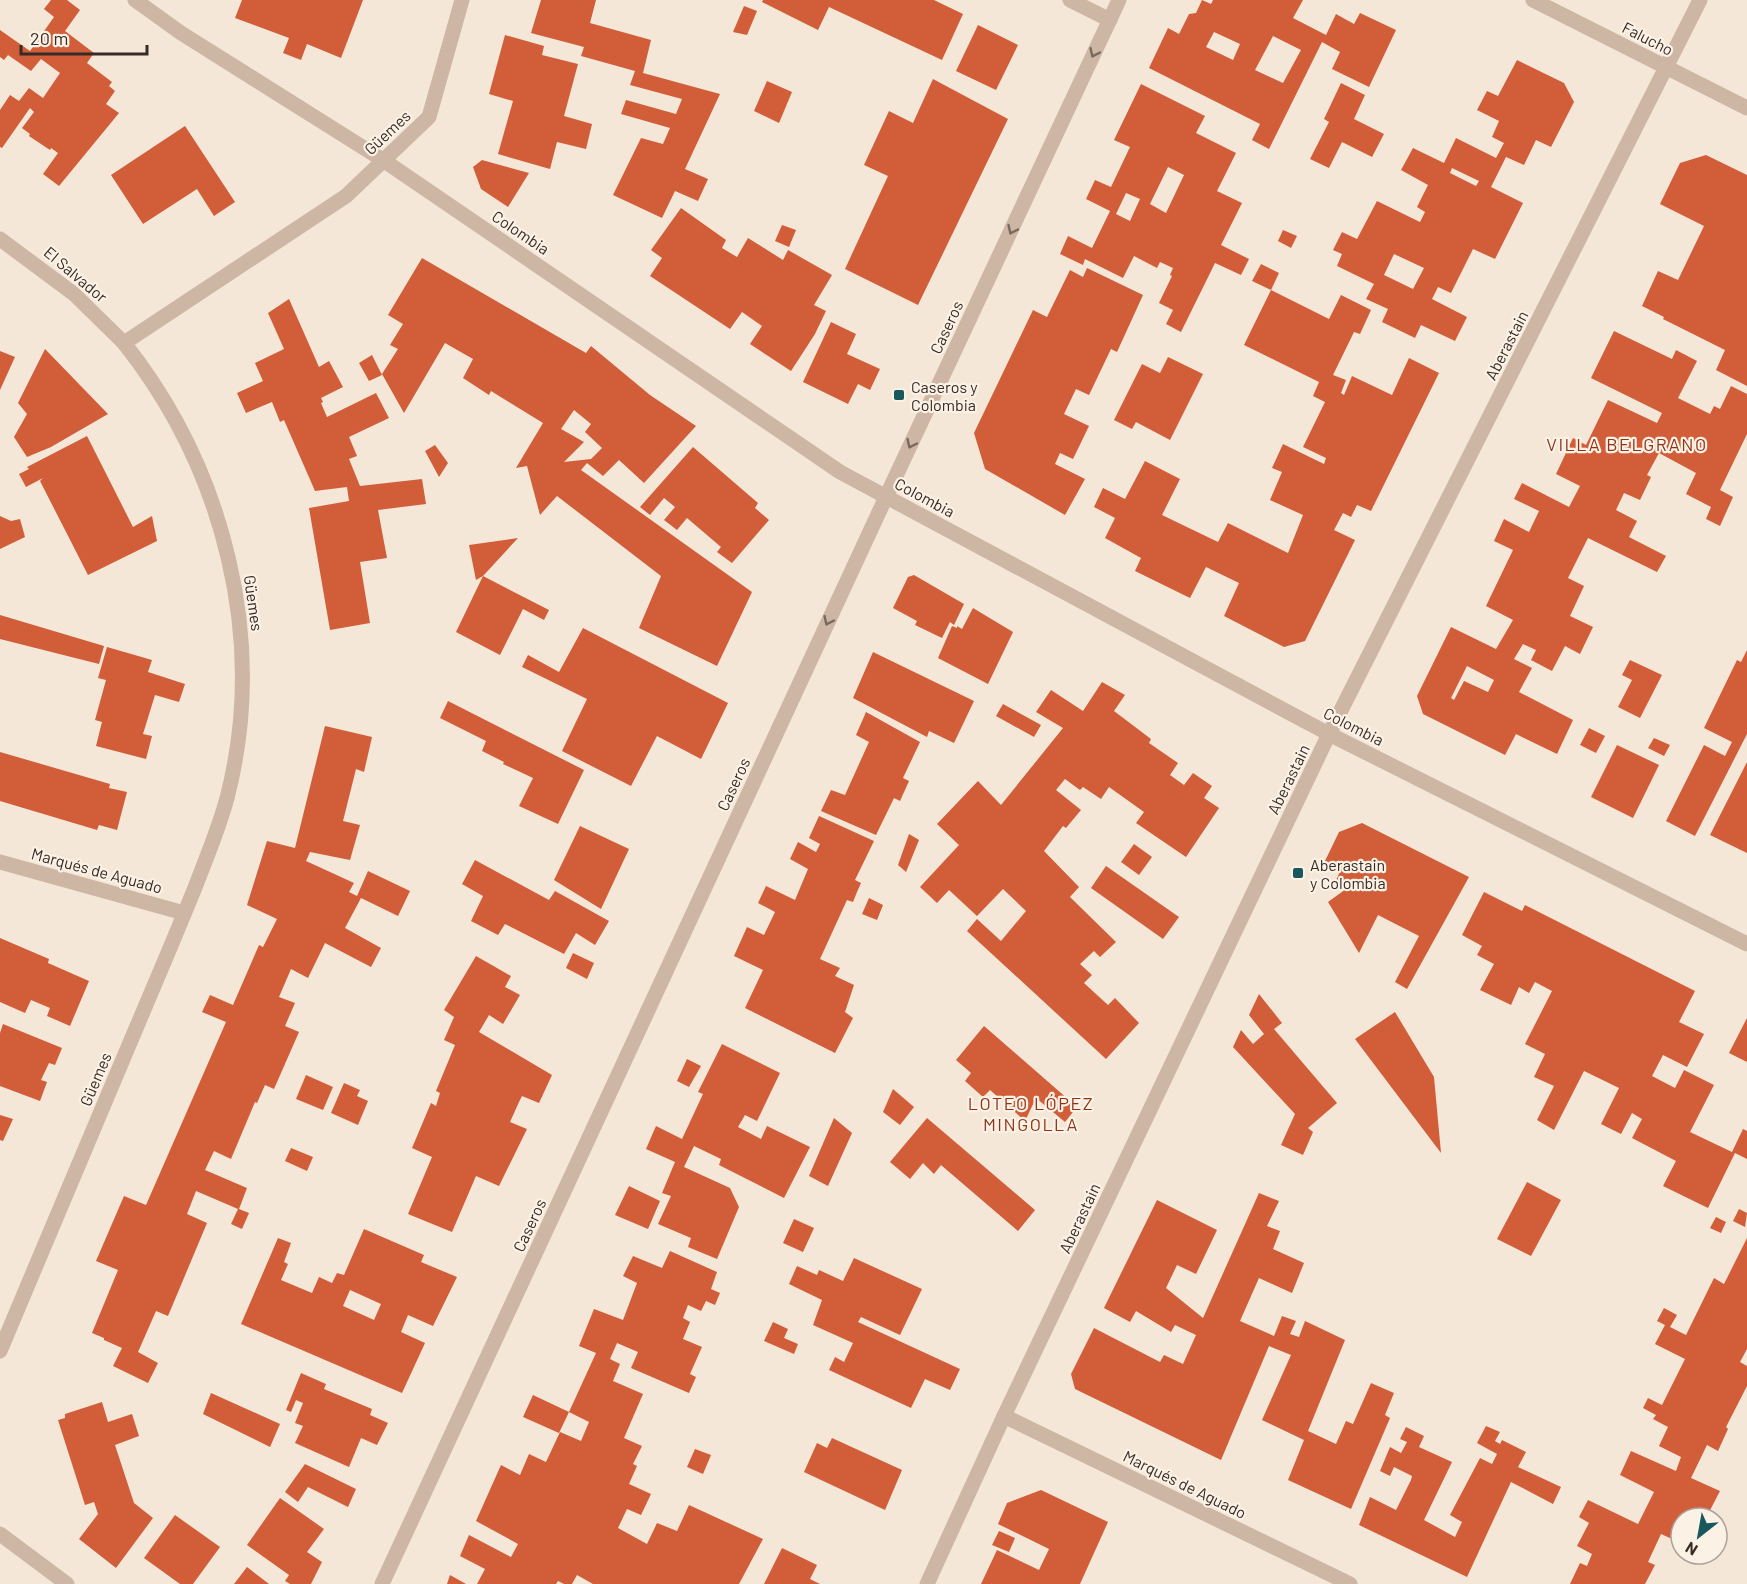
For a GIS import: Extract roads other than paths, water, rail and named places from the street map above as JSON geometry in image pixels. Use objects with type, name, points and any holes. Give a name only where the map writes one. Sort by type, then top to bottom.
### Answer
[{"type":"street","name":"Colombia","points":[[135,0],[181,33],[383,160],[840,472],[1329,734],[1747,944]]},
{"type":"street","name":"Güemes","points":[[0,1351],[218,828],[234,763],[241,707],[241,642],[237,604],[225,543],[212,498],[200,468],[164,400],[124,343],[346,196],[429,117],[462,0]]},
{"type":"street","points":[[1070,0],[1110,20]]},
{"type":"street","name":"Caseros","points":[[382,1584],[1119,0]]},
{"type":"street","name":"Falucho","points":[[1533,0],[1747,108]]},
{"type":"street","name":"Aberastain","points":[[927,1584],[1004,1416],[1329,734],[1701,0]]},
{"type":"street","name":"El Salvador","points":[[0,239],[74,294],[124,343]]},
{"type":"street","name":"Marqués de Aguado","points":[[0,862],[184,913]]},
{"type":"street","name":"Marqués de Aguado","points":[[1004,1416],[1350,1584]]},
{"type":"street","points":[[0,1534],[67,1584]]},
{"type":"place","name":"Caseros y Colombia","points":[[899,395]]},
{"type":"place","name":"Aberastain y Colombia","points":[[1298,873]]},
{"type":"district","name":"VILLA BELGRANO","points":[[1627,444]]},
{"type":"district","name":"LOTEO LÓPEZ MINGOLLA","points":[[1031,1113]]}]
